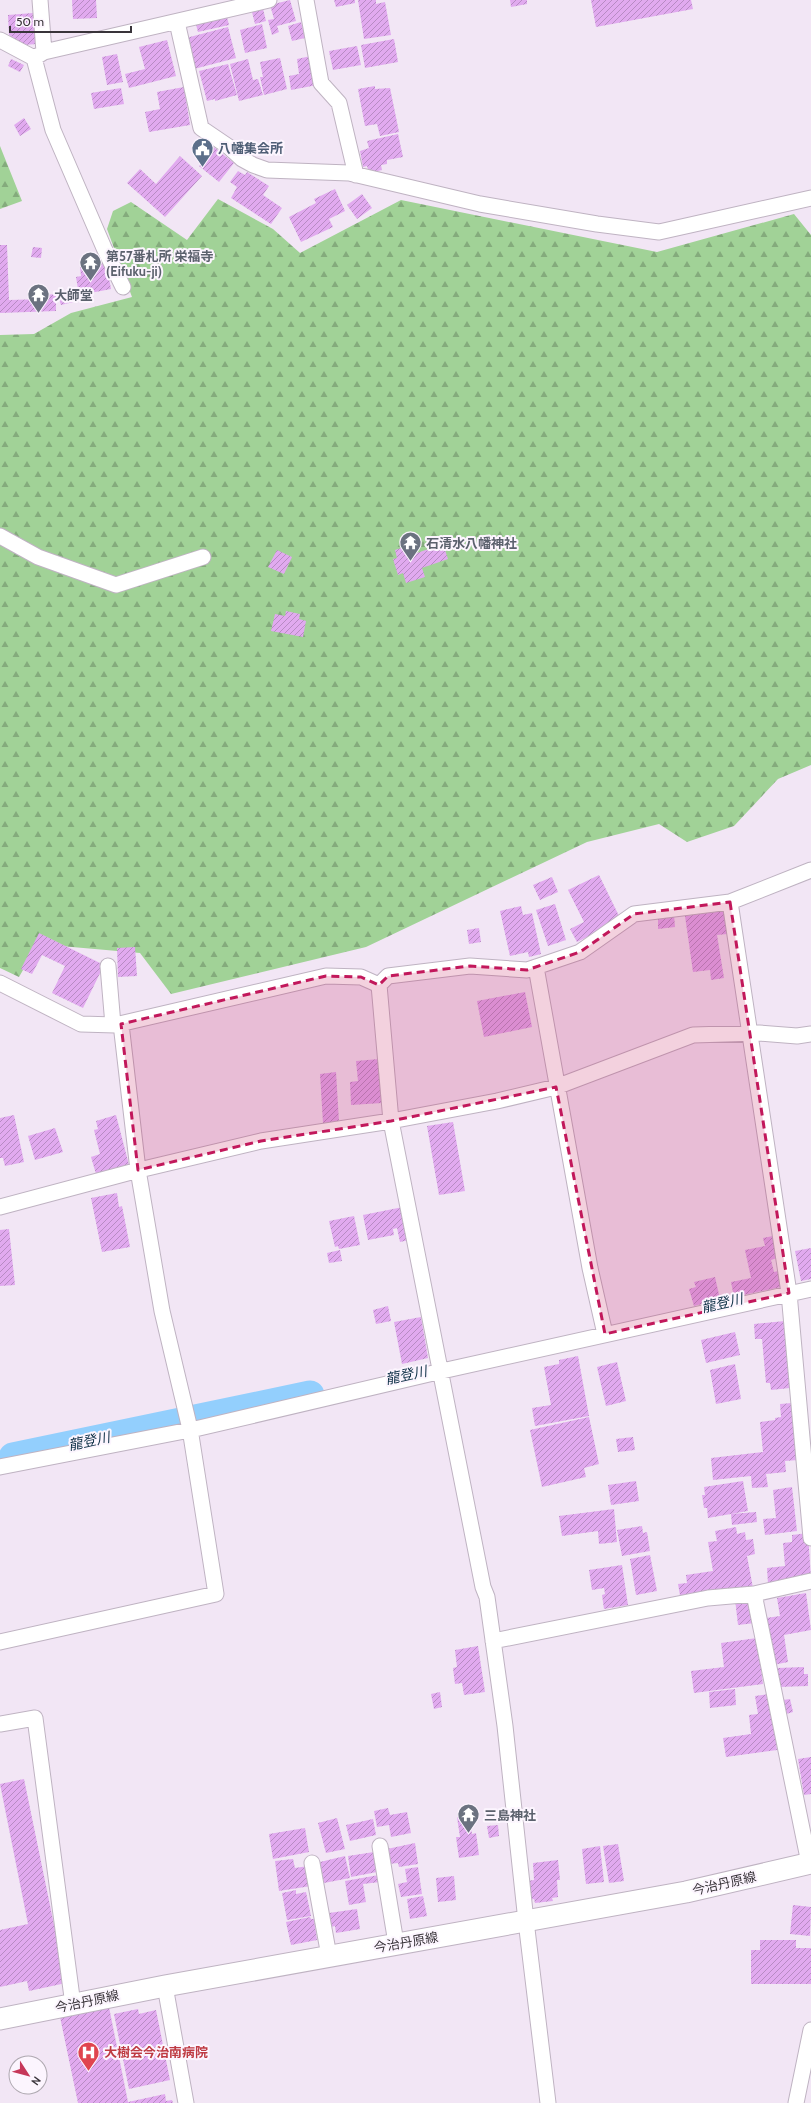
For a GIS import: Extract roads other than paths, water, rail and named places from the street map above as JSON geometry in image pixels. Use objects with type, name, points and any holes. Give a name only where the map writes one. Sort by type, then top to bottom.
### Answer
[{"type":"main road","name":"今治丹原線","points":[[0,2019],[165,1986],[396,1943],[686,1892],[810,1863]]},
{"type":"street","points":[[40,0],[39,55],[53,130],[104,248],[123,286]]},
{"type":"street","points":[[0,40],[39,55],[269,0]]},
{"type":"street","points":[[306,0],[321,83],[339,104],[356,175]]},
{"type":"street","points":[[177,22],[202,128],[253,166],[267,170],[356,175],[480,204],[597,224],[659,232],[811,198]]},
{"type":"street","points":[[0,536],[38,557],[116,585],[204,558]]},
{"type":"street","points":[[379,985],[388,976],[470,966],[527,970],[580,952],[634,914],[730,902],[811,870]]},
{"type":"street","points":[[730,902],[789,1293],[811,1538]]},
{"type":"street","points":[[0,1642],[216,1594],[190,1429],[162,1310],[138,1170],[108,966]]},
{"type":"street","points":[[536,967],[556,1087],[590,1271],[605,1334]]},
{"type":"street","points":[[0,983],[81,1024],[117,1024],[326,976],[362,977],[379,985]]},
{"type":"street","points":[[379,985],[391,1121],[442,1371],[483,1587],[487,1597],[505,1726],[526,1921],[548,2103]]},
{"type":"street","points":[[0,1207],[138,1170],[261,1141],[391,1121],[497,1102],[556,1087],[693,1035],[750,1034],[797,1036],[811,1034]]},
{"type":"street","points":[[0,1467],[190,1429],[605,1334],[811,1289]]},
{"type":"street","points":[[492,1641],[708,1598],[754,1594],[811,1581]]},
{"type":"street","points":[[754,1594],[810,1863]]},
{"type":"street","points":[[0,1724],[34,1718],[72,2005]]},
{"type":"street","points":[[380,1846],[396,1943]]},
{"type":"street","points":[[312,1864],[329,1956]]},
{"type":"street","points":[[165,1986],[186,2103]]},
{"type":"street","points":[[796,2103],[811,2030]]},
{"type":"waterway","name":"龍登川","points":[[13,1457],[310,1395]]},
{"type":"place","name":"八幡集会所","points":[[202,168]]},
{"type":"place","name":"第57番札所 栄福寺 (Eifuku-ji)","points":[[90,282]]},
{"type":"place","name":"大師堂","points":[[38,314]]},
{"type":"place","name":"石清水八幡神社","points":[[410,562]]},
{"type":"place","name":"三島神社","points":[[468,1834]]},
{"type":"place","name":"大樹会今治南病院","points":[[89,2072]]}]
